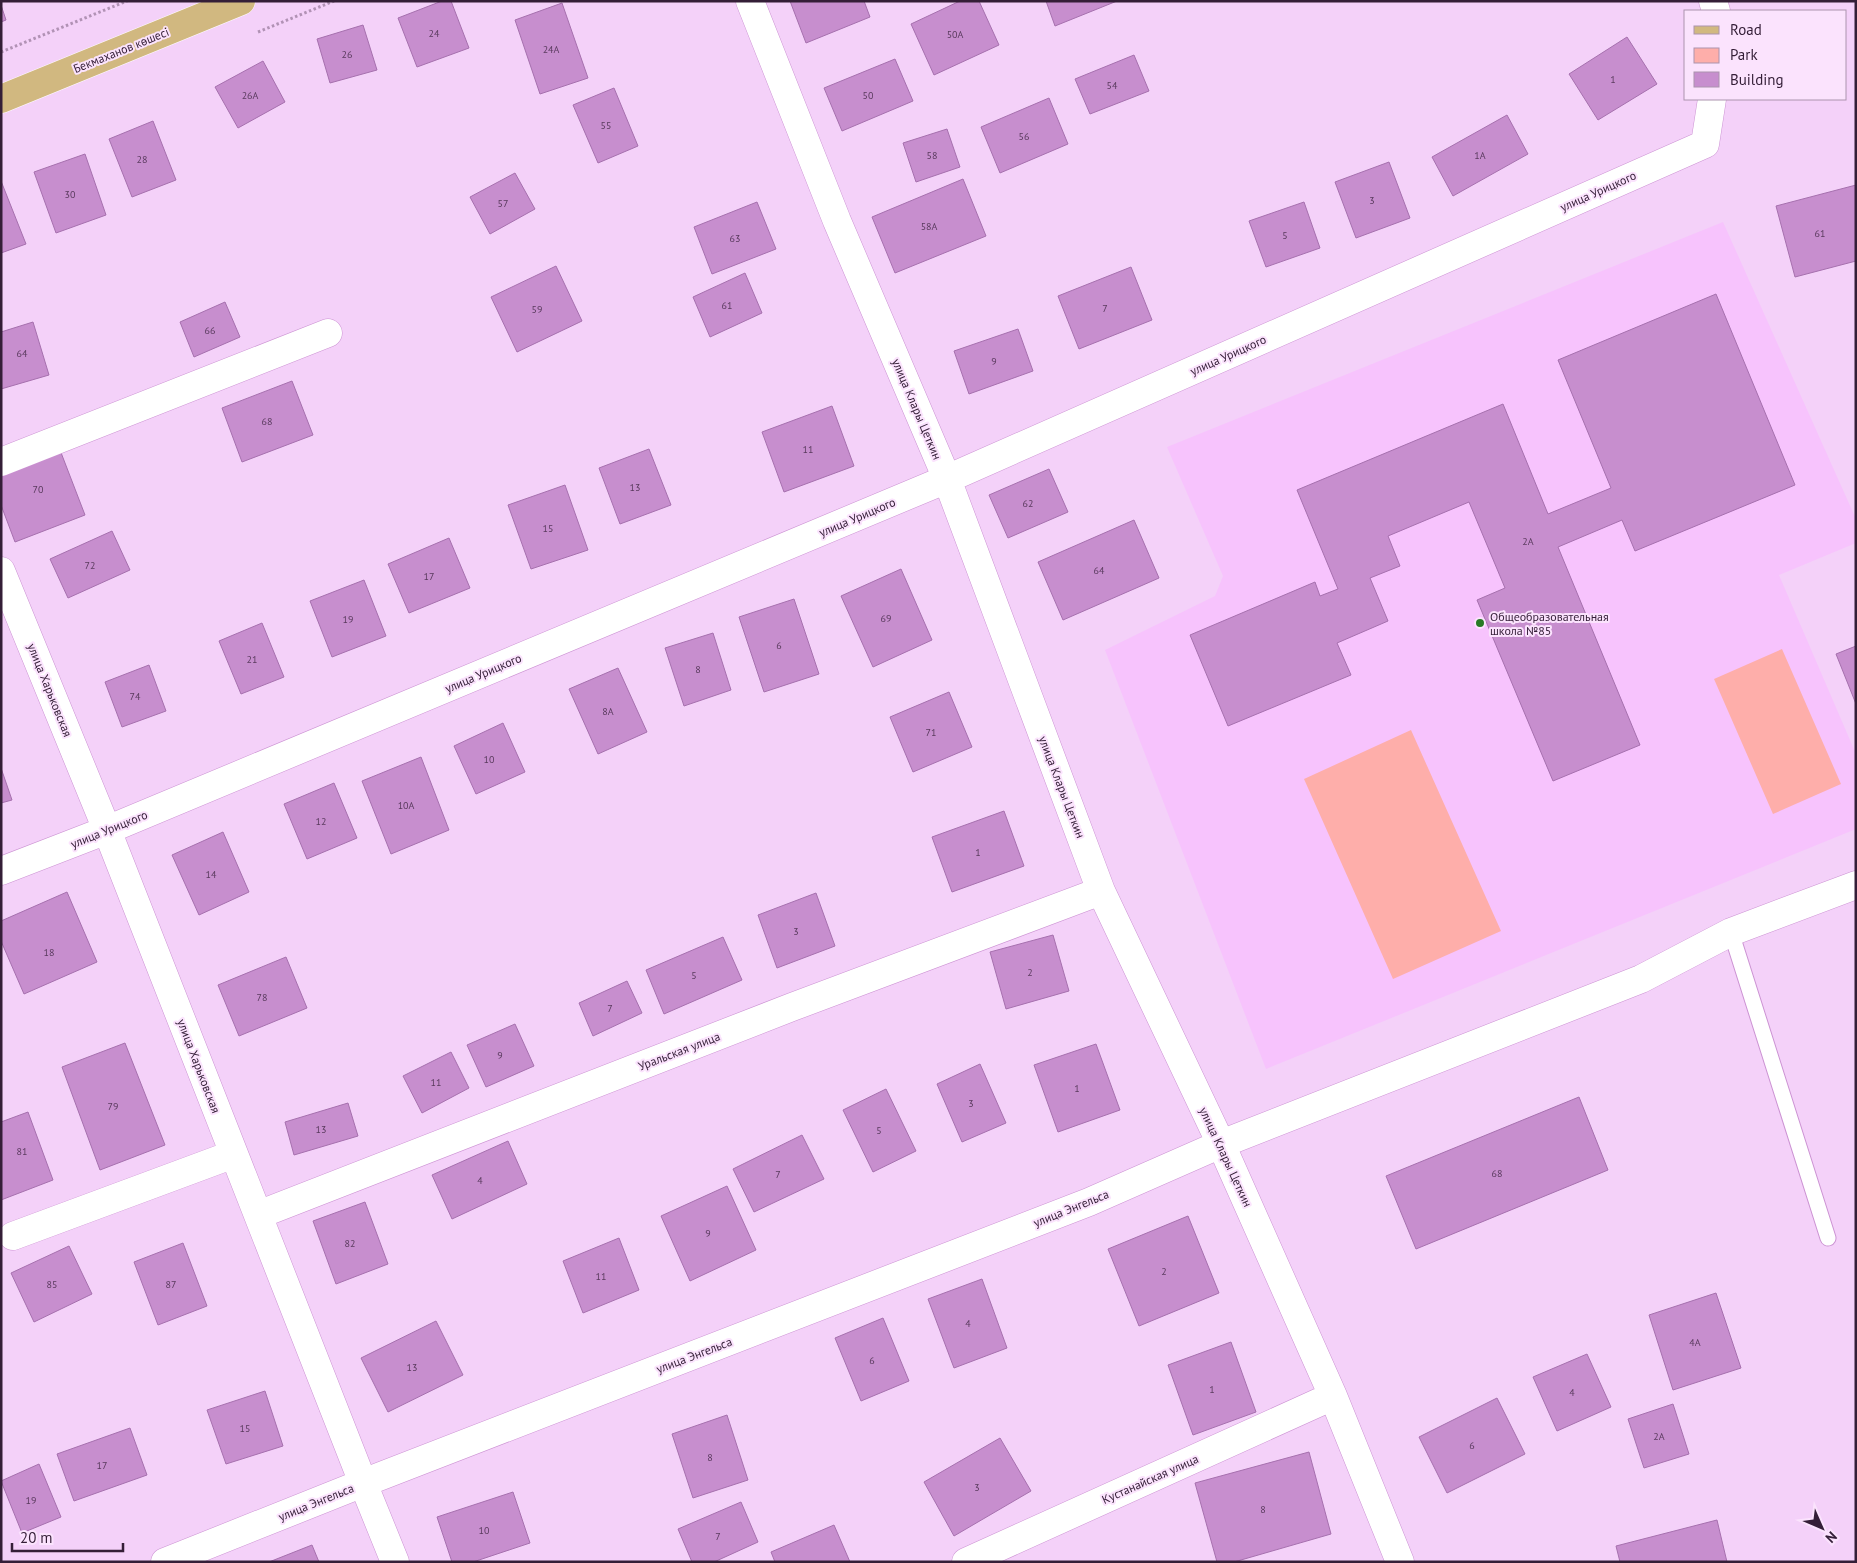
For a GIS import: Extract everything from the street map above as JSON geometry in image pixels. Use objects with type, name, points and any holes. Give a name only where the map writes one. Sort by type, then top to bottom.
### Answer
[{"type":"main road","name":"Бекмаханов көшесі","points":[[1,99],[241,1]]},
{"type":"street","name":"улица Клары Цеткин","points":[[750,1],[837,221],[947,479],[1101,891],[1221,1144],[1333,1396],[1400,1562]]},
{"type":"street","name":"улица Урицкого","points":[[1,872],[107,830],[947,479],[1705,144],[1712,100]]},
{"type":"street","points":[[1,462],[328,333]]},
{"type":"street","name":"улица Харьковская","points":[[1,571],[107,830],[363,1483],[396,1562]]},
{"type":"street","name":"улица Энгельса","points":[[165,1562],[363,1483],[1089,1202],[1221,1144],[1641,979],[1731,932],[1856,885]]},
{"type":"street","name":"Уральская улица","points":[[258,1215],[792,1006],[1101,891]]},
{"type":"street","points":[[13,1236],[234,1154]]},
{"type":"street","name":"Кустанайская улица","points":[[966,1562],[1333,1396]]},
{"type":"lane","points":[[1731,932],[1828,1238]]},
{"type":"path","points":[[1,52],[127,1]]},
{"type":"shaded area","name":"Общеобразовательная школа №85","points":[[1723,222],[1856,519],[1856,543],[1779,575],[1856,754],[1856,829],[1266,1069],[1105,650],[1215,596],[1223,576],[1167,447]]},
{"type":"green space","points":[[1782,649],[1841,784],[1773,814],[1714,679]]},
{"type":"green space","points":[[1411,730],[1501,931],[1393,979],[1304,779]]},
{"type":"building","points":[[442,1],[451,1],[469,48],[417,67],[398,18]]},
{"type":"building","points":[[790,1],[864,1],[870,17],[806,43]]},
{"type":"building","points":[[960,1],[979,1],[999,45],[934,75],[911,24]]},
{"type":"building","points":[[1046,1],[1117,1],[1055,26]]},
{"type":"building","points":[[562,3],[588,78],[540,94],[515,20]]},
{"type":"building","points":[[1,5],[6,20],[1,22]]},
{"type":"building","points":[[363,25],[377,70],[330,83],[317,39]]},
{"type":"building","points":[[1627,37],[1657,84],[1598,120],[1569,74]]},
{"type":"building","points":[[1134,55],[1149,91],[1090,114],[1075,79]]},
{"type":"building","points":[[895,59],[913,101],[842,131],[824,88]]},
{"type":"building","points":[[263,61],[285,102],[238,128],[215,87]]},
{"type":"building","points":[[614,88],[638,146],[598,163],[573,105]]},
{"type":"building","points":[[1049,98],[1068,144],[1000,173],[981,127]]},
{"type":"building","points":[[1507,115],[1528,154],[1453,196],[1432,157]]},
{"type":"building","points":[[153,121],[176,180],[132,197],[109,139]]},
{"type":"building","points":[[947,129],[960,167],[916,182],[903,143]]},
{"type":"building","points":[[85,154],[106,215],[56,233],[34,172]]},
{"type":"building","points":[[1389,162],[1410,218],[1356,238],[1335,182]]},
{"type":"building","points":[[515,173],[535,209],[490,234],[470,197]]},
{"type":"building","points":[[963,179],[986,236],[895,273],[872,217]]},
{"type":"building","points":[[1,181],[26,244],[1,253]]},
{"type":"building","points":[[1856,185],[1856,261],[1795,277],[1776,206]]},
{"type":"building","points":[[757,202],[776,249],[712,274],[694,227]]},
{"type":"building","points":[[1304,202],[1320,248],[1266,267],[1249,221]]},
{"type":"building","points":[[556,266],[582,321],[517,352],[491,297]]},
{"type":"building","points":[[1131,267],[1152,320],[1079,349],[1058,296]]},
{"type":"building","points":[[745,273],[762,313],[710,337],[693,297]]},
{"type":"building","points":[[1716,294],[1795,485],[1635,551],[1622,520],[1558,547],[1640,745],[1553,781],[1477,600],[1505,588],[1469,502],[1388,536],[1400,566],[1370,578],[1388,621],[1337,643],[1351,675],[1228,726],[1190,635],[1315,582],[1320,596],[1338,589],[1297,490],[1503,404],[1548,514],[1611,488],[1558,360]]},
{"type":"building","points":[[225,302],[240,337],[194,357],[180,322]]},
{"type":"building","points":[[33,322],[49,375],[1,389],[1,332]]},
{"type":"building","points":[[1018,329],[1033,371],[969,394],[954,351]]},
{"type":"building","points":[[292,381],[313,435],[242,462],[222,408]]},
{"type":"building","points":[[832,406],[854,466],[784,492],[762,432]]},
{"type":"building","points":[[649,449],[671,505],[620,524],[599,468]]},
{"type":"building","points":[[60,450],[85,515],[15,542],[1,505],[1,473]]},
{"type":"building","points":[[1049,469],[1068,512],[1008,538],[989,495]]},
{"type":"building","points":[[565,485],[588,550],[531,569],[508,505]]},
{"type":"building","points":[[1134,520],[1159,578],[1063,620],[1038,562]]},
{"type":"building","points":[[112,531],[130,570],[68,598],[50,559]]},
{"type":"building","points":[[449,538],[470,588],[409,613],[388,564]]},
{"type":"building","points":[[901,569],[932,640],[873,667],[841,596]]},
{"type":"building","points":[[364,580],[386,636],[332,657],[310,601]]},
{"type":"building","points":[[794,599],[819,674],[764,692],[739,617]]},
{"type":"building","points":[[262,623],[284,677],[241,694],[219,641]]},
{"type":"building","points":[[713,633],[731,690],[684,706],[665,648]]},
{"type":"building","points":[[1856,646],[1856,704],[1836,654]]},
{"type":"building","points":[[149,665],[166,711],[122,727],[105,682]]},
{"type":"building","points":[[618,668],[647,732],[598,754],[569,689]]},
{"type":"building","points":[[949,692],[972,747],[913,772],[890,717]]},
{"type":"building","points":[[503,723],[525,772],[476,794],[454,746]]},
{"type":"building","points":[[421,757],[449,830],[391,854],[362,781]]},
{"type":"building","points":[[1,768],[12,800],[1,803]]},
{"type":"building","points":[[334,783],[357,838],[307,859],[284,804]]},
{"type":"building","points":[[1004,811],[1024,866],[952,892],[932,837]]},
{"type":"building","points":[[223,832],[249,892],[199,915],[172,855]]},
{"type":"building","points":[[67,892],[97,962],[24,994],[1,941],[1,921]]},
{"type":"building","points":[[816,893],[835,946],[777,968],[758,915]]},
{"type":"building","points":[[1053,935],[1069,991],[1006,1009],[990,952]]},
{"type":"building","points":[[723,937],[742,980],[664,1014],[646,970]]},
{"type":"building","points":[[286,957],[307,1008],[239,1036],[218,985]]},
{"type":"building","points":[[627,981],[642,1013],[593,1036],[579,1003]]},
{"type":"building","points":[[515,1024],[534,1066],[486,1087],[467,1045]]},
{"type":"building","points":[[125,1043],[165,1145],[100,1170],[62,1067]]},
{"type":"building","points":[[1096,1044],[1120,1110],[1058,1132],[1034,1065]]},
{"type":"building","points":[[451,1052],[469,1088],[422,1113],[403,1076]]},
{"type":"building","points":[[980,1064],[1006,1123],[962,1142],[937,1084]]},
{"type":"building","points":[[886,1089],[916,1151],[873,1172],[843,1110]]},
{"type":"building","points":[[1579,1097],[1608,1170],[1416,1249],[1386,1176]]},
{"type":"building","points":[[348,1103],[358,1136],[294,1155],[285,1122]]},
{"type":"building","points":[[28,1112],[53,1180],[1,1200],[1,1122]]},
{"type":"building","points":[[802,1135],[824,1179],[754,1212],[733,1169]]},
{"type":"building","points":[[508,1141],[527,1184],[452,1219],[432,1175]]},
{"type":"building","points":[[727,1186],[756,1250],[690,1281],[661,1216]]},
{"type":"building","points":[[365,1202],[388,1264],[336,1284],[313,1221]]},
{"type":"building","points":[[1188,1216],[1219,1293],[1139,1326],[1108,1249]]},
{"type":"building","points":[[619,1238],[639,1290],[583,1313],[563,1261]]},
{"type":"building","points":[[183,1243],[207,1306],[158,1325],[134,1262]]},
{"type":"building","points":[[69,1246],[92,1294],[34,1322],[11,1273]]},
{"type":"building","points":[[982,1279],[1007,1348],[954,1368],[928,1299]]},
{"type":"building","points":[[1716,1293],[1741,1368],[1673,1390],[1649,1315]]},
{"type":"building","points":[[883,1318],[909,1381],[861,1401],[835,1338]]},
{"type":"building","points":[[436,1321],[463,1375],[388,1412],[361,1358]]},
{"type":"building","points":[[1231,1342],[1256,1412],[1193,1435],[1168,1365]]},
{"type":"building","points":[[1587,1354],[1611,1407],[1557,1431],[1533,1377]]},
{"type":"building","points":[[265,1391],[283,1446],[226,1464],[207,1410]]},
{"type":"building","points":[[1497,1398],[1525,1454],[1447,1493],[1419,1437]]},
{"type":"building","points":[[1673,1404],[1689,1454],[1644,1468],[1628,1419]]},
{"type":"building","points":[[727,1415],[748,1480],[693,1498],[672,1434]]},
{"type":"building","points":[[130,1428],[147,1475],[74,1501],[57,1454]]},
{"type":"building","points":[[1000,1438],[1031,1491],[954,1536],[924,1482]]},
{"type":"building","points":[[1309,1452],[1331,1534],[1234,1562],[1217,1562],[1195,1483]]},
{"type":"building","points":[[39,1464],[61,1517],[22,1533],[1,1481]]},
{"type":"building","points":[[513,1492],[530,1543],[473,1562],[452,1562],[437,1517]]},
{"type":"building","points":[[741,1502],[758,1542],[714,1562],[692,1562],[678,1529]]},
{"type":"building","points":[[1717,1520],[1727,1562],[1620,1562],[1616,1546]]},
{"type":"building","points":[[834,1525],[850,1562],[775,1562],[771,1552]]},
{"type":"building","points":[[312,1545],[319,1562],[269,1562]]},
{"type":"place","name":"Общеобразовательная школа №85","points":[[1480,623]]}]
